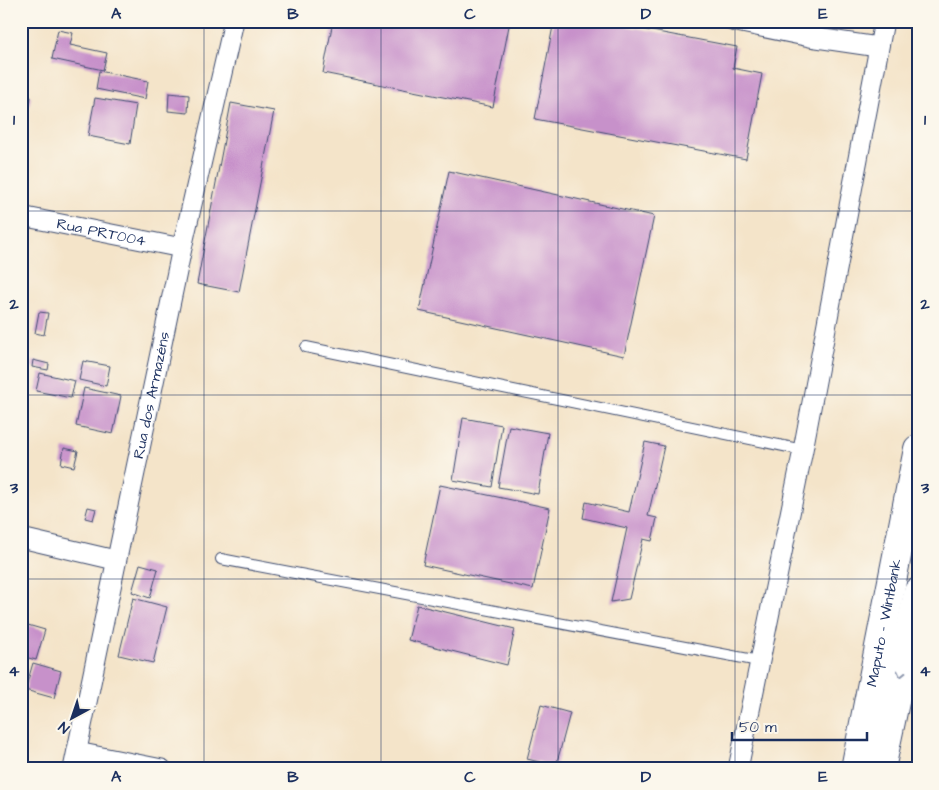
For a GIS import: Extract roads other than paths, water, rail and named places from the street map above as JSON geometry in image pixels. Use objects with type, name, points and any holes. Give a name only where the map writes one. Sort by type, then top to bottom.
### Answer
[{"type":"highway","name":"Maputo - Wintbank","points":[[855,769],[918,449]]},
{"type":"highway","name":"Maputo - Wintbank","points":[[881,769],[918,592]]},
{"type":"street","name":"Rua dos Armazéns","points":[[75,760],[115,560],[182,248],[234,21]]},
{"type":"street","points":[[732,21],[810,37],[878,47]]},
{"type":"street","points":[[738,769],[803,450],[884,21]]},
{"type":"street","name":"Rua PRT004","points":[[21,216],[182,248]]},
{"type":"street","points":[[21,538],[115,560]]},
{"type":"street","points":[[75,760],[162,769]]},
{"type":"lane","points":[[306,347],[803,450]]},
{"type":"lane","points":[[222,559],[759,661]]}]
